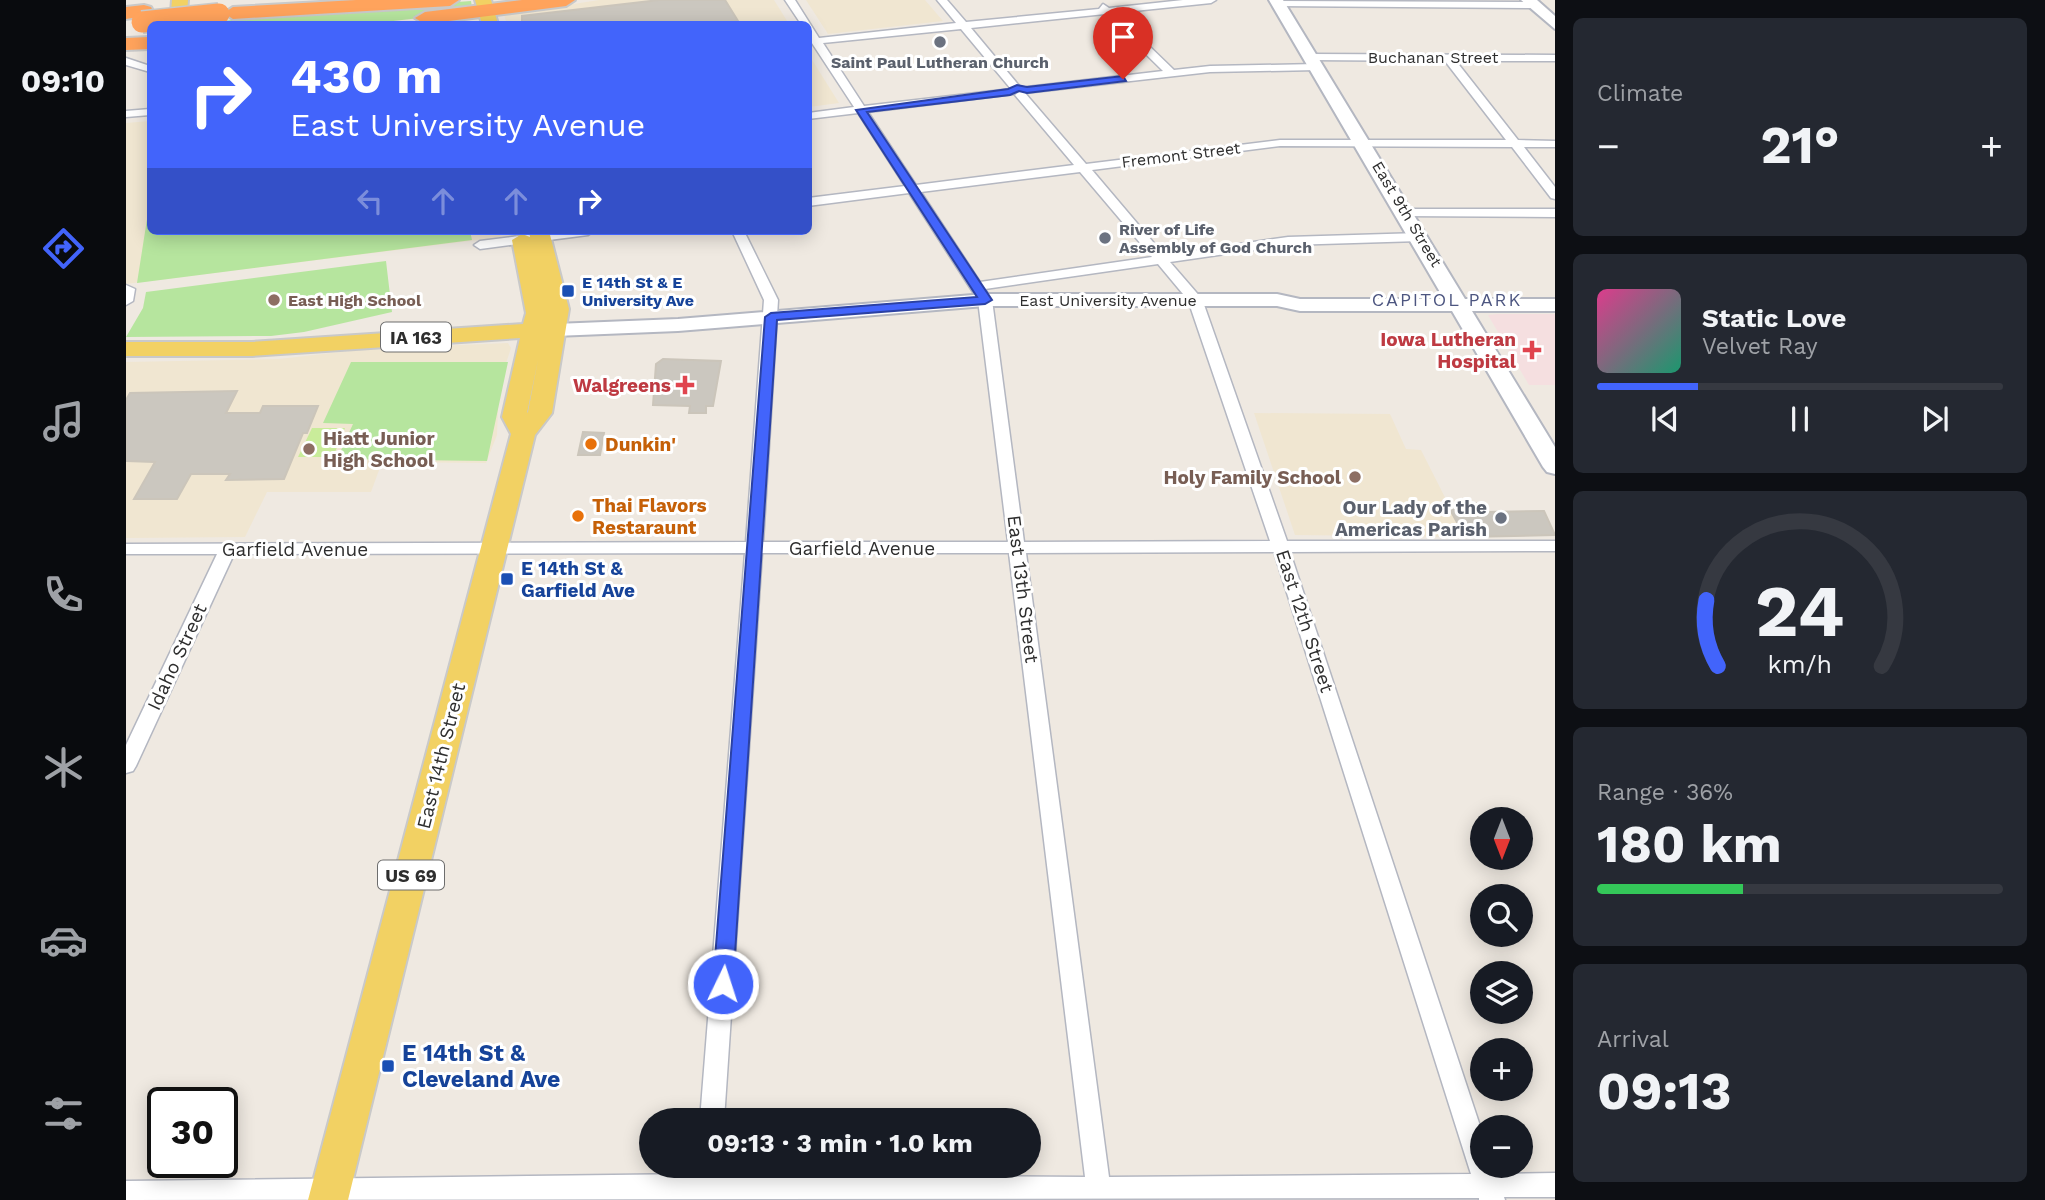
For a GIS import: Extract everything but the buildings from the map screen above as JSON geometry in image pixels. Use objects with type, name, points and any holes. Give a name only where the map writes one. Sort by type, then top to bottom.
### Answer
[{"type":"highway","points":[[224,11],[248,0]]},
{"type":"highway","points":[[224,11],[263,0]]},
{"type":"highway","points":[[134,18],[355,0]]},
{"type":"highway","points":[[224,11],[450,0]]},
{"type":"highway","points":[[386,21],[566,0]]},
{"type":"highway","points":[[126,44],[147,43]]},
{"type":"main road","points":[[178,21],[180,0]]},
{"type":"main road","name":"East 9th Street","points":[[1278,2],[1314,62]]},
{"type":"main road","points":[[1531,3],[1555,24]]},
{"type":"main road","name":"East 14th Street","points":[[330,1194],[523,434],[540,413],[545,325],[558,309],[531,235]]},
{"type":"main road","name":"East University Avenue","points":[[126,349],[277,347],[545,325],[771,317],[982,293],[1277,300],[1300,305],[1555,294]]},
{"type":"main road","name":"East University Avenue","points":[[1457,299],[1555,305]]},
{"type":"street","name":"East 13th Street","points":[[790,0],[804,21]]},
{"type":"street","name":"East 12th Street","points":[[942,0],[1195,299],[1280,546],[1490,1193]]},
{"type":"street","points":[[1095,0],[1171,73]]},
{"type":"street","points":[[817,41],[1211,0]]},
{"type":"street","points":[[1278,2],[1531,3]]},
{"type":"street","name":"East 13th Street","points":[[812,34],[982,293],[1018,548],[1100,1194]]},
{"type":"street","points":[[1448,58],[1555,195]]},
{"type":"street","name":"Buchanan Street","points":[[812,116],[1223,68],[1314,62],[1555,58]]},
{"type":"street","points":[[126,61],[147,68]]},
{"type":"street","name":"East 9th Street","points":[[1314,62],[1555,467]]},
{"type":"street","points":[[126,114],[147,111]]},
{"type":"street","name":"Fremont Street","points":[[812,201],[1280,143],[1555,144]]},
{"type":"street","points":[[1406,213],[1555,213]]},
{"type":"street","points":[[480,245],[531,235]]},
{"type":"street","points":[[713,1108],[771,317],[771,300],[740,235]]},
{"type":"street","points":[[982,293],[1161,259],[1289,241],[1420,237]]},
{"type":"street","name":"Garfield Avenue","points":[[126,549],[1555,546]]},
{"type":"street","name":"Idaho Street","points":[[126,766],[228,549]]},
{"type":"street","points":[[126,1193],[330,1194],[708,1184],[1100,1194],[1490,1193],[1555,1185]]},
{"type":"shaded area","points":[[599,0],[774,0],[787,21],[506,21],[504,15]]},
{"type":"shaded area","points":[[806,0],[925,0],[943,21],[828,34]]},
{"type":"shaded area","points":[[812,60],[839,103],[812,107]]},
{"type":"shaded area","name":"East High School","points":[[147,121],[147,235],[501,237],[126,284],[126,123]]},
{"type":"shaded area","name":"Iowa Lutheran Hospital","points":[[1555,314],[1555,385],[1529,385],[1488,315]]},
{"type":"shaded area","name":"Hiatt Junior High School","points":[[508,343],[511,348],[499,385],[497,435],[486,463],[382,462],[371,492],[267,492],[245,537],[126,538],[126,362],[279,359],[367,349]]},
{"type":"shaded area","name":"Holy Family School","points":[[1254,413],[1390,414],[1406,449],[1421,450],[1465,537],[1295,535]]},
{"type":"green space","points":[[471,1],[472,7],[393,21],[222,21]]},
{"type":"green space","name":"East High School","points":[[147,219],[147,235],[471,235],[472,240],[137,283]]},
{"type":"green space","name":"East High School","points":[[386,261],[392,312],[304,332],[271,336],[126,337],[143,308],[146,292]]},
{"type":"green space","points":[[351,362],[508,362],[487,461],[337,459],[353,424],[323,423]]},
{"type":"green space","points":[[312,428],[345,428],[333,457],[298,457]]},
{"type":"place","name":"Saint Paul Lutheran Church","points":[[940,42]]},
{"type":"place","name":"River of Life Assembly of God Church","points":[[1105,238]]},
{"type":"place","name":"E 14th St & E University Ave","points":[[568,291]]},
{"type":"place","name":"East High School","points":[[274,300]]},
{"type":"place","name":"Iowa Lutheran Hospital","points":[[1532,350]]},
{"type":"place","name":"Walgreens","points":[[685,385]]},
{"type":"place","name":"Dunkin'","points":[[591,444]]},
{"type":"place","name":"Hiatt Junior High School","points":[[309,449]]},
{"type":"place","name":"Holy Family School","points":[[1355,477]]},
{"type":"place","name":"Thai Flavors Restaraunt","points":[[578,516]]},
{"type":"place","name":"Our Lady of the Americas Parish","points":[[1501,518]]},
{"type":"place","name":"E 14th St & Garfield Ave","points":[[507,579]]},
{"type":"place","name":"E 14th St & Cleveland Ave","points":[[388,1066]]},
{"type":"district","name":"CAPITOL PARK","points":[[1447,299]]},
{"type":"route","points":[[723,984],[771,317],[985,300],[915,188],[861,110],[1010,92],[1017,88],[1027,90],[1123,79]]}]
